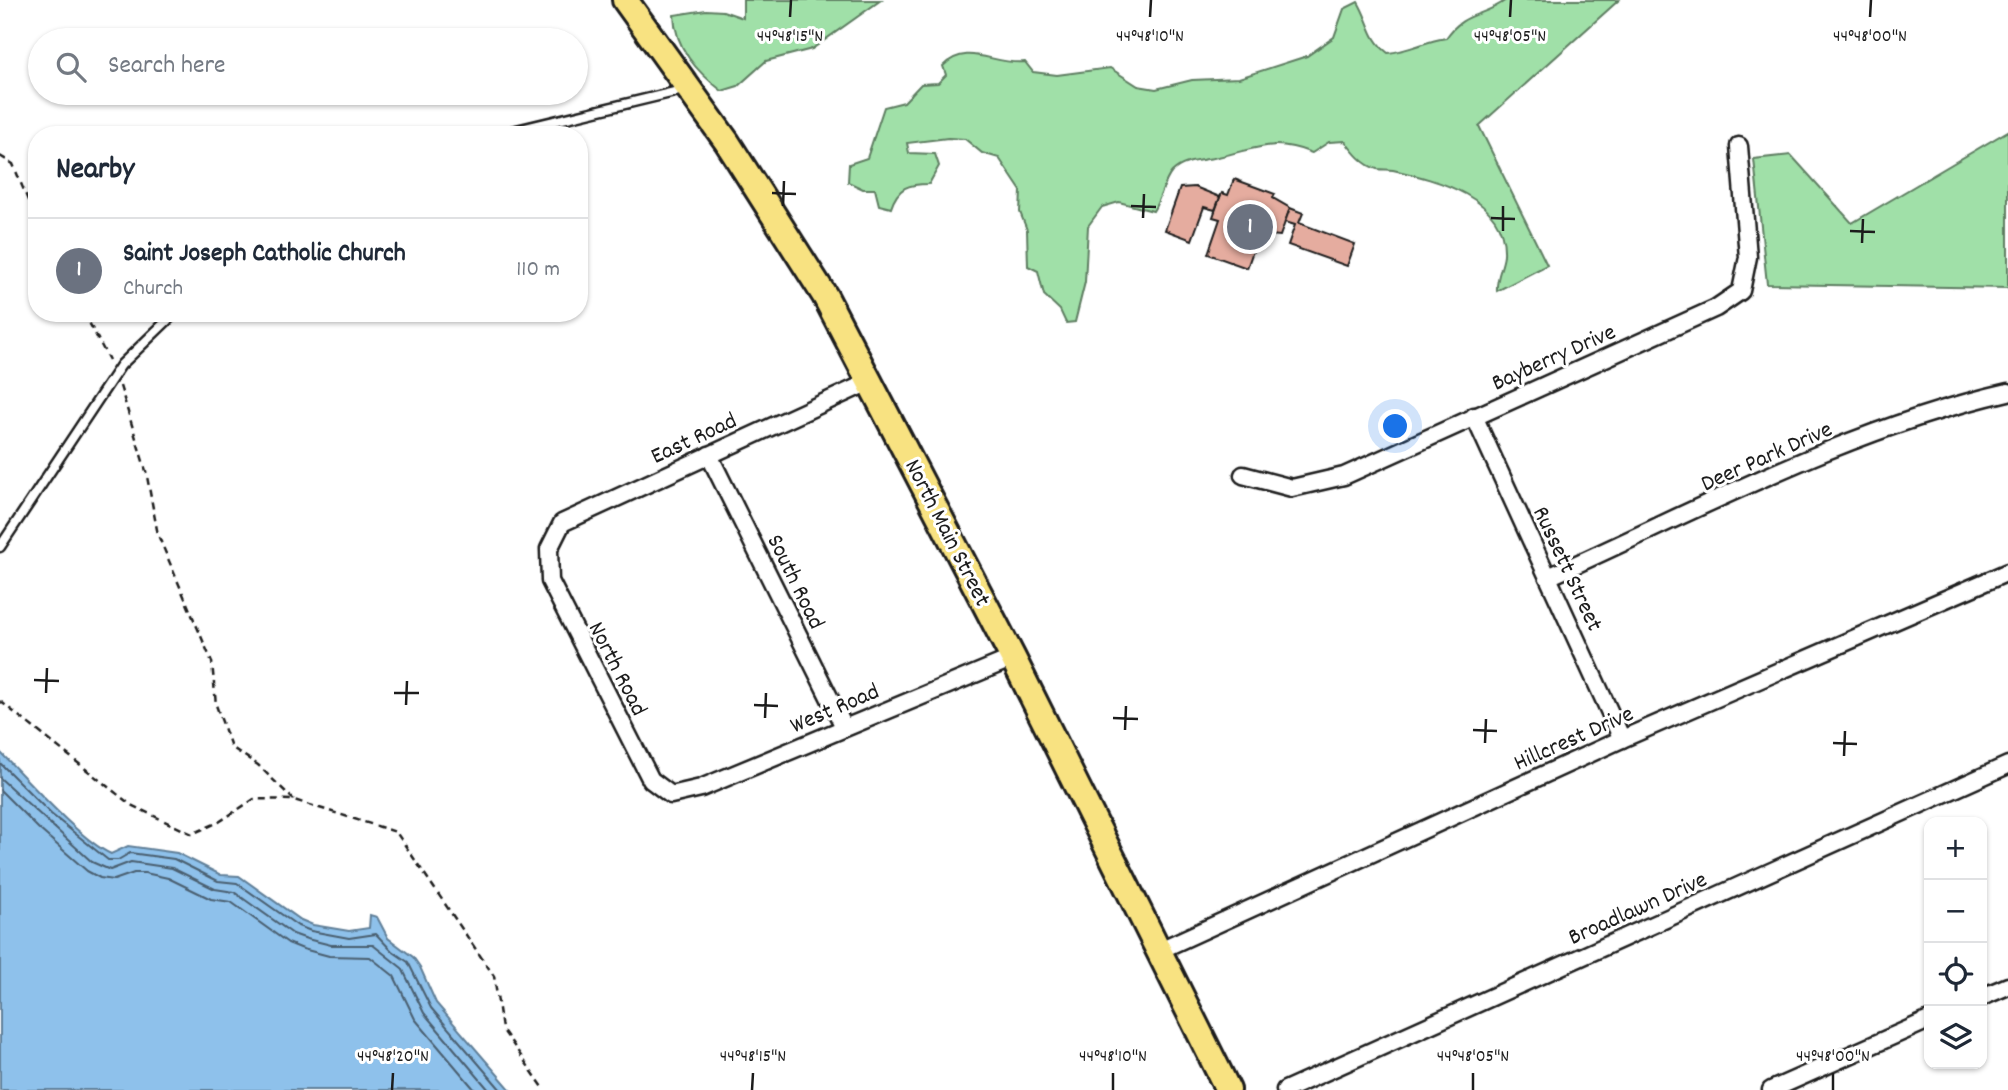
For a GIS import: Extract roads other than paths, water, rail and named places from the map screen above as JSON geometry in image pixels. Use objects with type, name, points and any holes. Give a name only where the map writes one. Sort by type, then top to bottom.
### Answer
[{"type":"main road","name":"North Main Street","points":[[625,0],[786,233],[871,381],[1013,657],[1228,1090]]},
{"type":"street","name":"Bayberry Drive","points":[[1242,475],[1292,488],[1344,476],[1716,308],[1741,291],[1748,257],[1739,146]]},
{"type":"street","name":"East Road","points":[[549,549],[562,523],[871,381]]},
{"type":"street","name":"Deer Park Drive","points":[[1548,577],[1846,443],[1949,405],[2008,392]]},
{"type":"street","name":"Russett Street","points":[[1474,416],[1622,739]]},
{"type":"street","name":"South Road","points":[[709,455],[844,727]]},
{"type":"street","name":"North Road","points":[[549,549],[550,581],[651,780],[671,795]]},
{"type":"street","name":"Hillcrest Drive","points":[[1160,950],[1622,739],[2008,572]]},
{"type":"street","name":"West Road","points":[[671,795],[701,788],[1013,657]]},
{"type":"street","name":"Broadlawn Drive","points":[[1285,1090],[2008,765]]},
{"type":"street","points":[[1987,995],[2008,986]]},
{"type":"street","points":[[1771,1090],[1924,1022]]},
{"type":"lane","points":[[534,126],[689,89]]},
{"type":"lane","points":[[0,547],[116,372],[166,322]]},
{"type":"water","points":[[0,752],[84,836],[111,854],[128,846],[177,853],[221,875],[239,876],[301,920],[313,925],[349,931],[369,928],[370,915],[377,917],[388,938],[413,957],[420,967],[436,1003],[511,1090],[0,1090]]},
{"type":"place","name":"Saint Joseph Catholic Church","points":[[1250,227]]}]
